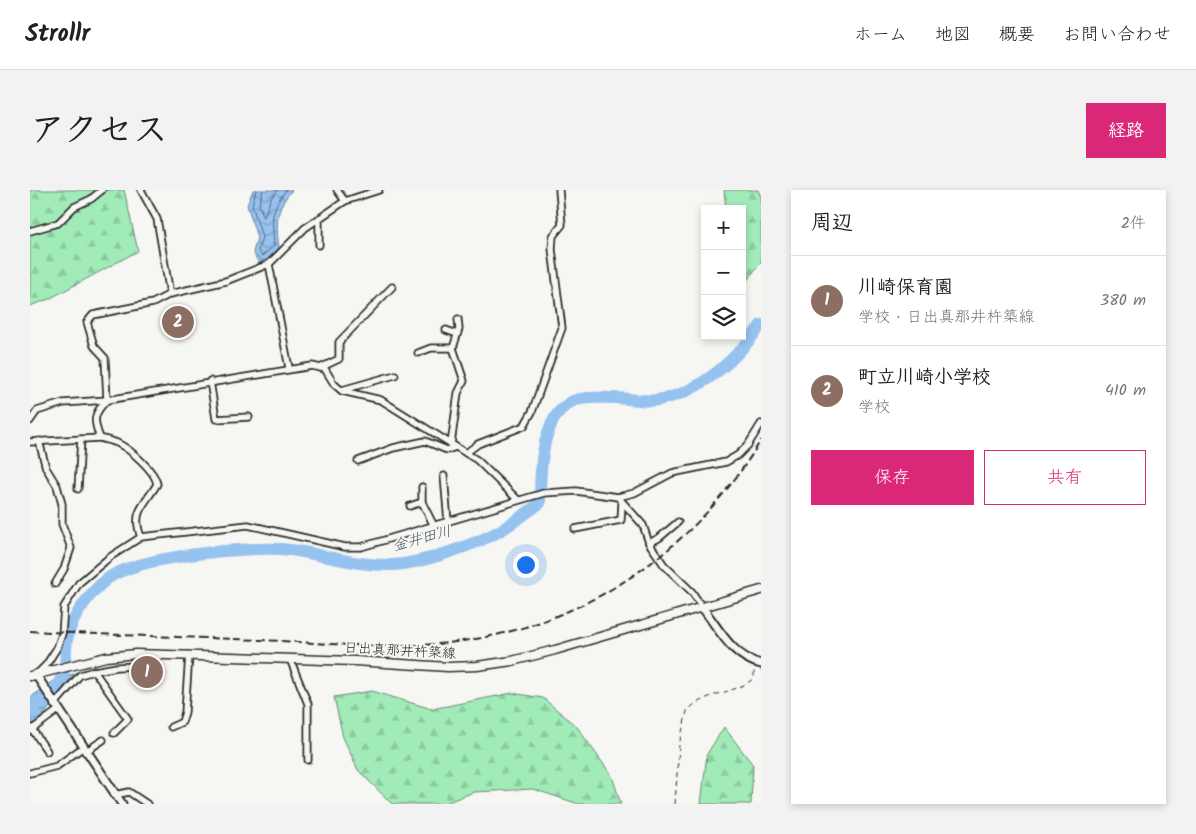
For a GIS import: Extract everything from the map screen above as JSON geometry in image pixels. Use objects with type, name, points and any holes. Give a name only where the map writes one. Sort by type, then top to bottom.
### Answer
[{"type":"main road","name":"日出真那井杵築線","points":[[33,676],[106,657],[157,654],[448,667],[477,666],[512,661],[555,650],[761,590]]},
{"type":"street","points":[[30,231],[58,223],[74,206],[102,190]]},
{"type":"street","points":[[140,190],[157,219],[170,294]]},
{"type":"street","points":[[337,190],[345,201]]},
{"type":"street","points":[[108,400],[105,358],[94,346],[87,322],[93,315],[153,303],[170,294],[226,281],[269,264],[305,228],[345,201],[379,190]]},
{"type":"street","points":[[466,453],[478,444],[524,426],[532,412],[562,328],[552,249],[553,236],[562,225],[559,190]]},
{"type":"street","points":[[319,219],[319,245]]},
{"type":"street","points":[[269,264],[289,368]]},
{"type":"street","points":[[320,367],[339,359],[339,342],[392,287]]},
{"type":"street","points":[[454,446],[458,393],[464,381],[453,348],[457,334],[458,319]]},
{"type":"street","points":[[446,330],[457,334]]},
{"type":"street","points":[[418,353],[431,348],[453,348]]},
{"type":"street","points":[[30,421],[37,411],[48,406],[63,403],[108,400],[289,368],[320,367],[325,369],[334,384],[342,390],[381,400],[477,460],[518,500]]},
{"type":"street","points":[[342,390],[395,375]]},
{"type":"street","points":[[210,381],[216,419],[249,417]]},
{"type":"street","points":[[100,438],[95,418],[97,410],[108,400]]},
{"type":"street","points":[[122,804],[33,676],[46,665],[57,648],[62,634],[64,607],[79,583],[104,561],[141,537],[248,524],[344,548],[361,548],[544,493],[576,491],[618,497],[634,493],[677,471],[726,462],[732,459],[748,445],[761,424]]},
{"type":"street","points":[[30,442],[100,438],[120,444],[152,472],[156,478],[157,484],[138,515],[136,524],[141,537]]},
{"type":"street","points":[[78,490],[82,439]]},
{"type":"street","points":[[39,441],[46,468],[57,486],[62,504],[62,524],[71,548],[64,569],[55,584]]},
{"type":"street","points":[[358,461],[393,448],[425,441],[447,450],[454,446]]},
{"type":"street","points":[[444,476],[448,522]]},
{"type":"street","points":[[422,487],[422,502],[434,526]]},
{"type":"street","points":[[618,497],[643,525],[649,543],[673,576],[692,592],[729,645],[742,656],[758,663]]},
{"type":"street","points":[[410,506],[422,502]]},
{"type":"street","points":[[575,528],[621,520],[622,503]]},
{"type":"street","points":[[649,543],[659,538],[678,522]]},
{"type":"street","points":[[47,751],[31,730],[55,707],[80,675],[116,667],[157,666],[157,654]]},
{"type":"street","points":[[171,727],[182,722],[185,712],[189,655]]},
{"type":"street","points":[[290,659],[308,704],[308,760]]},
{"type":"street","points":[[94,671],[128,719],[114,733]]},
{"type":"street","points":[[30,773],[57,766],[103,740]]},
{"type":"street","points":[[114,795],[129,792],[147,804]]},
{"type":"path","points":[[675,804],[679,745],[687,711],[711,696],[746,685],[754,678],[758,663]]},
{"type":"green space","points":[[30,190],[124,190],[138,251],[49,299],[30,306]]},
{"type":"green space","points":[[724,190],[758,190],[761,197],[761,262],[746,282],[746,205],[726,205]]},
{"type":"green space","points":[[372,691],[432,709],[512,693],[543,698],[577,727],[612,776],[621,804],[579,804],[533,789],[474,792],[443,804],[392,804],[358,770],[343,737],[334,697]]},
{"type":"green space","points":[[724,727],[753,765],[751,804],[701,804],[707,754]]},
{"type":"water","points":[[253,190],[292,190],[282,204],[278,217],[279,248],[266,260],[258,262],[253,252],[257,238],[247,205]]},
{"type":"water","points":[[74,674],[44,715],[30,726],[30,698],[57,678]]},
{"type":"waterway","name":"金井田川","points":[[30,709],[53,691],[61,679],[65,667],[67,639],[79,610],[100,585],[122,571],[169,558],[250,549],[291,550],[354,562],[392,565],[418,561],[465,547],[503,529],[540,503],[540,477],[548,434],[553,421],[561,410],[571,402],[592,398],[647,401],[674,396],[703,382],[716,373],[741,350],[761,325]]},
{"type":"railway","points":[[30,631],[387,646],[438,644],[509,632],[553,617],[595,598],[634,575],[671,547],[705,515],[735,479],[761,440]]},
{"type":"place","name":"町立川崎小学校","points":[[178,322]]},
{"type":"place","name":"川崎保育園","points":[[147,672]]}]
